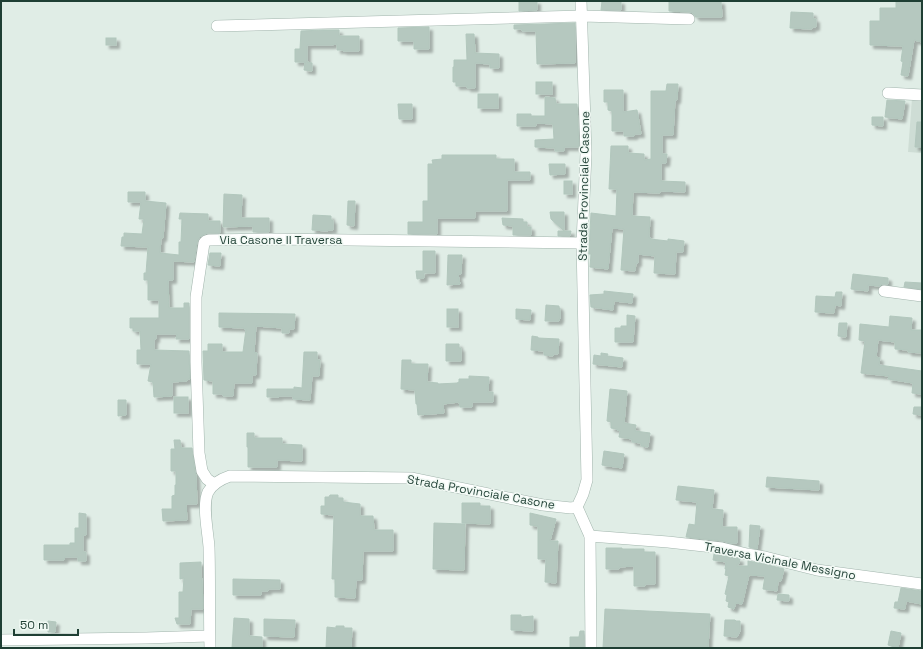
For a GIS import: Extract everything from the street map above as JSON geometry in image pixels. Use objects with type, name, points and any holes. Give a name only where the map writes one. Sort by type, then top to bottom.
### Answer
[{"type":"street","name":"Strada Provinciale Casone","points":[[214,484],[221,479],[230,476],[411,478],[543,505],[571,508],[577,507],[587,480],[582,243],[586,154],[581,1]]},
{"type":"street","points":[[217,26],[582,16],[689,19]]},
{"type":"street","points":[[888,93],[922,96]]},
{"type":"street","name":"Via Casone II Traversa","points":[[214,484],[207,479],[202,471],[199,453],[198,430],[196,297],[204,243],[206,241],[269,239],[582,243]]},
{"type":"street","points":[[884,291],[922,296]]},
{"type":"street","points":[[210,648],[209,546],[205,500],[208,492],[214,484]]},
{"type":"street","points":[[577,507],[590,536],[591,648]]},
{"type":"street","name":"Traversa Vicinale Messigno","points":[[590,536],[722,548],[817,570],[922,584]]},
{"type":"street","points":[[1,640],[209,636]]},
{"type":"shaded area","points":[[912,98],[922,99],[922,153],[908,152]]},
{"type":"building","points":[[519,1],[537,1],[537,10],[519,11]]},
{"type":"building","points":[[602,1],[621,1],[621,10],[601,10]]},
{"type":"building","points":[[669,1],[721,1],[722,17],[696,17],[690,12],[669,11]]},
{"type":"building","points":[[896,1],[922,1],[922,42],[914,40],[908,76],[901,75],[903,46],[870,45],[870,21],[880,21],[880,8],[896,8]]},
{"type":"building","points":[[791,12],[813,13],[813,19],[816,19],[816,27],[812,27],[812,29],[790,28]]},
{"type":"building","points":[[575,23],[575,63],[537,64],[536,31],[522,31],[522,29],[514,29],[514,25]]},
{"type":"building","points":[[429,27],[429,49],[414,49],[414,41],[398,41],[398,28]]},
{"type":"building","points":[[339,30],[339,36],[359,36],[359,51],[337,50],[337,44],[307,45],[307,62],[312,63],[312,71],[304,70],[305,62],[295,62],[295,49],[300,49],[301,31]]},
{"type":"building","points":[[466,34],[474,34],[475,53],[499,54],[499,68],[490,68],[490,64],[475,63],[475,88],[456,86],[456,82],[453,82],[454,60],[467,60]]},
{"type":"building","points":[[106,38],[116,38],[116,45],[106,45]]},
{"type":"building","points":[[536,82],[552,82],[552,94],[536,94]]},
{"type":"building","points":[[667,84],[678,84],[677,100],[675,100],[673,135],[662,135],[662,154],[667,154],[666,163],[661,163],[661,181],[685,182],[685,192],[633,192],[632,216],[650,217],[650,239],[684,241],[683,252],[676,252],[675,274],[654,273],[655,256],[638,254],[638,263],[636,263],[635,271],[621,270],[624,229],[612,228],[608,269],[590,267],[591,254],[589,254],[589,250],[591,213],[616,216],[617,189],[609,189],[611,146],[628,146],[628,153],[644,154],[644,160],[651,159],[651,91],[666,91]]},
{"type":"building","points":[[604,90],[623,90],[623,112],[637,110],[641,134],[624,136],[624,131],[612,131],[612,111],[608,110],[608,102],[604,102]]},
{"type":"building","points":[[478,94],[498,94],[498,108],[478,108]]},
{"type":"building","points":[[545,97],[555,98],[556,104],[577,104],[579,147],[564,147],[564,151],[555,151],[555,148],[535,147],[535,140],[554,139],[553,124],[536,123],[536,126],[517,126],[517,114],[545,116]]},
{"type":"building","points":[[887,100],[905,101],[902,119],[885,117]]},
{"type":"building","points":[[398,104],[412,104],[412,119],[399,119]]},
{"type":"building","points":[[872,117],[883,117],[883,126],[872,125]]},
{"type":"building","points":[[917,122],[922,122],[922,147],[915,147]]},
{"type":"building","points":[[442,155],[496,155],[496,159],[514,159],[514,172],[530,172],[530,180],[507,180],[507,211],[475,211],[475,218],[437,218],[437,234],[408,234],[408,222],[423,222],[423,201],[428,201],[428,164],[433,164],[432,160],[442,159]]},
{"type":"building","points":[[549,164],[565,164],[565,174],[550,175]]},
{"type":"building","points":[[564,181],[572,181],[572,194],[564,194]]},
{"type":"building","points":[[128,192],[145,192],[145,201],[166,203],[160,253],[179,255],[182,219],[179,219],[180,213],[208,214],[208,221],[220,221],[220,233],[207,233],[199,238],[194,262],[173,261],[173,280],[168,280],[169,308],[184,308],[184,303],[189,303],[189,339],[176,339],[177,334],[156,334],[156,339],[154,339],[154,350],[189,351],[190,379],[187,381],[172,382],[172,396],[154,397],[153,382],[148,381],[151,364],[137,364],[137,350],[141,350],[140,331],[133,331],[133,328],[130,328],[130,318],[159,318],[159,300],[148,300],[148,280],[144,280],[144,273],[146,273],[148,247],[121,246],[124,233],[142,234],[144,219],[139,219],[141,202],[128,202]]},
{"type":"building","points":[[224,194],[242,195],[241,218],[269,218],[269,232],[253,232],[253,226],[223,227]]},
{"type":"building","points":[[348,201],[355,201],[354,226],[347,225]]},
{"type":"building","points":[[550,212],[564,212],[564,231],[551,219]]},
{"type":"building","points":[[313,215],[331,216],[331,220],[333,220],[333,230],[312,230]]},
{"type":"building","points":[[502,218],[523,219],[523,222],[527,222],[527,227],[531,227],[531,235],[513,235],[513,226],[503,225]]},
{"type":"building","points":[[558,231],[571,231],[570,236],[558,236]]},
{"type":"building","points":[[423,251],[435,251],[435,273],[424,273],[424,278],[417,279],[416,271],[423,271]]},
{"type":"building","points":[[210,253],[221,253],[220,266],[208,265]]},
{"type":"building","points":[[448,255],[462,255],[461,274],[458,274],[460,284],[447,285]]},
{"type":"building","points":[[853,274],[888,278],[888,284],[882,284],[880,286],[868,285],[868,291],[851,289]]},
{"type":"building","points":[[905,282],[922,283],[922,289],[904,287]]},
{"type":"building","points":[[604,291],[633,294],[632,303],[614,301],[613,310],[591,307],[590,295],[604,294]]},
{"type":"building","points":[[836,292],[842,292],[841,306],[835,305],[834,313],[815,312],[816,296],[835,297]]},
{"type":"building","points":[[546,305],[559,306],[559,321],[545,321]]},
{"type":"building","points":[[447,309],[458,309],[458,327],[447,327]]},
{"type":"building","points":[[516,309],[531,310],[530,320],[516,319]]},
{"type":"building","points":[[219,313],[295,314],[294,329],[289,329],[289,333],[282,333],[282,328],[256,326],[254,352],[257,353],[256,375],[252,375],[252,383],[234,383],[233,396],[213,394],[213,381],[204,380],[203,351],[208,351],[208,344],[222,344],[222,352],[243,352],[246,329],[219,327]]},
{"type":"building","points":[[627,315],[635,316],[633,342],[615,342],[615,328],[627,326]]},
{"type":"building","points":[[890,316],[912,318],[911,330],[922,330],[922,353],[895,349],[895,342],[878,340],[876,357],[880,358],[879,365],[922,371],[922,394],[912,393],[913,383],[888,379],[889,376],[861,373],[865,341],[859,340],[860,324],[889,327]]},
{"type":"building","points":[[839,323],[847,323],[846,337],[838,336]]},
{"type":"building","points":[[532,336],[538,338],[559,339],[558,354],[553,354],[553,356],[544,355],[544,351],[531,350]]},
{"type":"building","points":[[446,344],[459,344],[459,348],[461,348],[461,361],[446,361]]},
{"type":"building","points":[[304,352],[317,352],[317,360],[320,360],[319,376],[312,376],[310,400],[293,399],[293,396],[267,397],[267,389],[294,389],[294,387],[302,388]]},
{"type":"building","points":[[601,353],[608,354],[607,356],[623,358],[622,367],[593,364],[594,355],[601,356]]},
{"type":"building","points":[[402,360],[411,360],[411,364],[428,364],[427,382],[438,384],[457,383],[459,382],[459,379],[469,379],[469,376],[489,377],[488,392],[493,392],[493,402],[472,402],[472,407],[460,407],[459,402],[443,404],[444,413],[418,415],[415,390],[401,389]]},
{"type":"building","points":[[610,389],[627,391],[624,423],[636,425],[635,431],[650,433],[648,447],[641,446],[641,443],[632,442],[632,439],[619,437],[620,431],[611,428],[611,422],[607,421]]},
{"type":"building","points":[[174,397],[188,397],[188,413],[174,413]]},
{"type":"building","points":[[118,400],[126,400],[126,415],[118,416]]},
{"type":"building","points":[[914,407],[922,407],[922,415],[913,414]]},
{"type":"building","points":[[247,433],[254,433],[254,438],[282,438],[282,444],[302,445],[302,461],[277,460],[277,467],[248,467]]},
{"type":"building","points":[[174,440],[180,440],[181,448],[192,448],[196,475],[197,504],[186,504],[187,520],[163,521],[162,509],[172,509],[172,496],[175,495],[176,471],[171,471],[171,449],[175,449]]},
{"type":"building","points":[[604,451],[624,454],[622,468],[602,465]]},
{"type":"building","points":[[767,477],[819,481],[819,490],[766,487]]},
{"type":"building","points":[[678,486],[714,490],[712,509],[723,510],[722,527],[737,527],[737,543],[686,537],[689,524],[695,525],[697,502],[676,500]]},
{"type":"building","points":[[330,495],[338,495],[338,498],[343,498],[343,502],[360,504],[360,516],[373,516],[374,530],[393,530],[393,551],[363,551],[362,580],[356,580],[355,598],[335,597],[335,579],[332,579],[334,515],[321,514],[321,506],[325,506],[325,497],[329,497]]},
{"type":"building","points":[[462,503],[480,503],[480,506],[490,506],[490,524],[462,523]]},
{"type":"building","points":[[79,513],[86,514],[86,535],[83,535],[83,552],[86,552],[86,561],[78,561],[78,557],[65,557],[64,560],[44,560],[44,545],[70,545],[70,543],[75,543],[75,528],[79,528]]},
{"type":"building","points":[[530,513],[556,519],[550,541],[558,541],[556,583],[545,582],[546,559],[538,559],[538,526],[530,525]]},
{"type":"building","points":[[434,523],[465,524],[464,570],[433,569]]},
{"type":"building","points":[[750,525],[760,526],[757,549],[749,547]]},
{"type":"building","points":[[606,548],[644,549],[644,552],[655,552],[655,584],[634,586],[634,566],[619,567],[619,569],[606,569]]},
{"type":"building","points":[[714,554],[740,559],[737,566],[748,566],[748,561],[784,569],[781,581],[778,581],[777,591],[763,589],[765,576],[749,575],[742,604],[736,603],[734,609],[728,607],[729,602],[726,601],[727,595],[725,594],[729,576],[725,575],[726,562],[713,560]]},
{"type":"building","points":[[201,562],[203,609],[191,609],[190,624],[177,624],[175,618],[179,618],[179,592],[183,592],[184,578],[180,579],[180,563]]},
{"type":"building","points":[[233,579],[280,580],[280,589],[268,589],[268,591],[261,591],[261,595],[233,595]]},
{"type":"building","points":[[901,588],[922,591],[922,604],[906,601],[905,609],[894,608],[895,602],[898,602]]},
{"type":"building","points":[[778,594],[789,595],[789,601],[777,600]]},
{"type":"building","points":[[605,609],[710,614],[708,648],[603,648]]},
{"type":"building","points":[[511,615],[521,615],[521,617],[533,616],[533,631],[511,630]]},
{"type":"building","points":[[234,618],[249,619],[249,636],[262,637],[262,648],[232,648]]},
{"type":"building","points":[[264,619],[295,620],[294,637],[264,636]]},
{"type":"building","points":[[725,620],[740,621],[740,631],[737,637],[724,636]]},
{"type":"building","points":[[48,621],[56,622],[55,632],[48,632]]},
{"type":"building","points":[[336,626],[352,628],[351,648],[326,648],[327,627],[336,628]]},
{"type":"building","points":[[580,631],[584,631],[584,648],[570,648],[570,637],[579,637]]},
{"type":"building","points":[[891,631],[901,633],[898,648],[888,645]]}]
